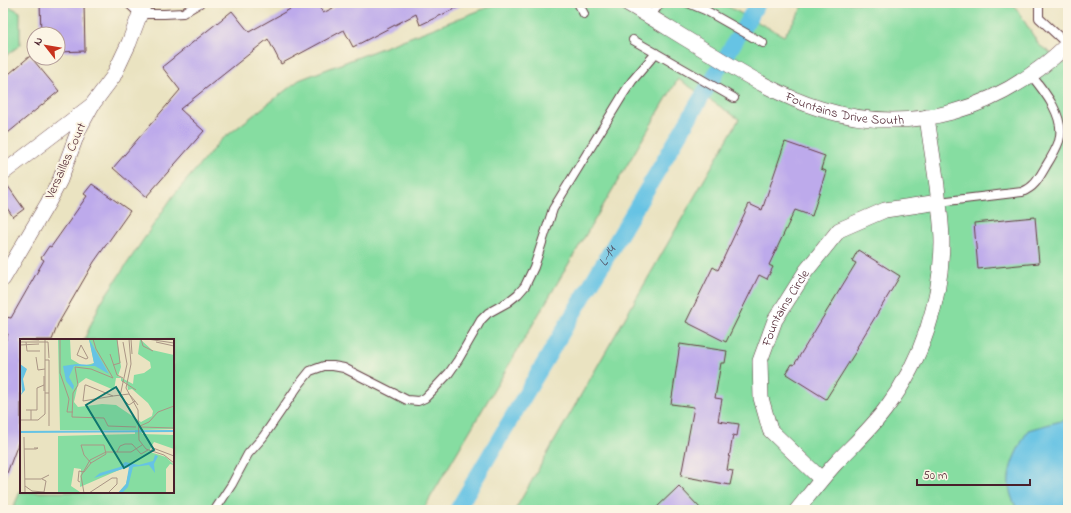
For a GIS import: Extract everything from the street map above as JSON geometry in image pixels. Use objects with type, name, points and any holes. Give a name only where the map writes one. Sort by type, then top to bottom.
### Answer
[{"type":"street","name":"Fountains Drive South","points":[[627,3],[751,78],[788,96],[819,108],[862,118],[895,120],[927,117],[946,114],[977,105],[1007,91],[1052,60],[1068,45]]},
{"type":"street","name":"Versailles Court","points":[[3,279],[60,180],[79,129],[92,105],[113,77],[129,44],[142,8]]},
{"type":"street","name":"Versailles Court","points":[[3,173],[92,105]]},
{"type":"street","points":[[797,510],[822,479],[888,407],[907,377],[922,346],[936,301],[940,278],[942,243],[939,202],[927,117]]},
{"type":"street","name":"Fountains Circle","points":[[822,479],[770,430],[760,398],[760,361],[775,320],[806,271],[839,230],[886,210],[939,202]]},
{"type":"lane","points":[[128,3],[142,8],[183,13],[200,3]]},
{"type":"lane","points":[[578,3],[584,14]]},
{"type":"lane","points":[[650,17],[660,3]]},
{"type":"lane","points":[[688,3],[705,10],[763,43]]},
{"type":"lane","points":[[1039,3],[1039,18],[1068,45]]},
{"type":"lane","points":[[632,40],[734,98]]},
{"type":"lane","points":[[215,510],[232,484],[248,454],[263,437],[310,371],[324,366],[344,368],[407,400],[413,401],[425,398],[433,390],[449,373],[458,360],[481,320],[488,313],[508,302],[525,286],[534,267],[553,209],[624,93],[632,81],[656,53]]},
{"type":"lane","points":[[939,202],[1022,192],[1031,188],[1054,153],[1059,141],[1060,130],[1058,118],[1052,105],[1043,90],[1031,75]]},
{"type":"green space","points":[[3,3],[20,12],[20,45],[3,58]]},
{"type":"green space","points":[[499,3],[725,3],[725,5],[784,36],[805,3],[1013,3],[1039,45],[1068,65],[1068,491],[1064,510],[515,510],[739,119],[678,79],[423,510],[12,510],[20,492],[174,493],[174,339],[84,339],[101,302],[173,196],[220,141],[299,80]]},
{"type":"water","points":[[1068,419],[1068,491],[1064,510],[1018,510],[1009,489],[1010,469],[1017,450],[1028,430]]},
{"type":"building","points":[[40,3],[84,3],[85,51],[66,52],[66,26],[41,26]]},
{"type":"building","points":[[301,3],[317,3],[323,13],[343,3],[467,3],[420,25],[416,14],[353,47],[344,30],[281,64],[268,39],[180,109],[204,131],[146,197],[113,168],[180,90],[162,67],[232,11],[249,32]]},
{"type":"building","points":[[26,59],[26,66],[38,66],[59,91],[3,137],[3,79]]},
{"type":"building","points":[[785,142],[825,156],[821,169],[826,171],[812,216],[795,210],[769,265],[773,267],[767,279],[759,275],[726,342],[686,322],[713,267],[718,270],[749,204],[762,210]]},
{"type":"building","points":[[3,182],[5,182],[24,209],[13,217],[3,202]]},
{"type":"building","points":[[92,184],[130,211],[94,262],[58,324],[52,339],[20,339],[20,439],[3,481],[3,347],[8,334],[3,333],[3,324],[6,317],[11,318],[44,260],[41,258],[49,246],[51,247],[87,196],[84,194]]},
{"type":"building","points":[[1035,217],[1039,263],[978,269],[974,223]]},
{"type":"building","points":[[858,250],[900,276],[826,399],[786,374],[792,364],[794,365],[856,263],[852,261]]},
{"type":"building","points":[[680,344],[727,351],[725,363],[721,363],[715,398],[722,399],[718,421],[739,424],[737,436],[733,435],[727,470],[733,471],[730,485],[681,476],[694,407],[671,404]]},
{"type":"building","points":[[679,486],[702,510],[654,510]]},
{"type":"waterway","name":"L-14","points":[[457,510],[758,3]]}]
